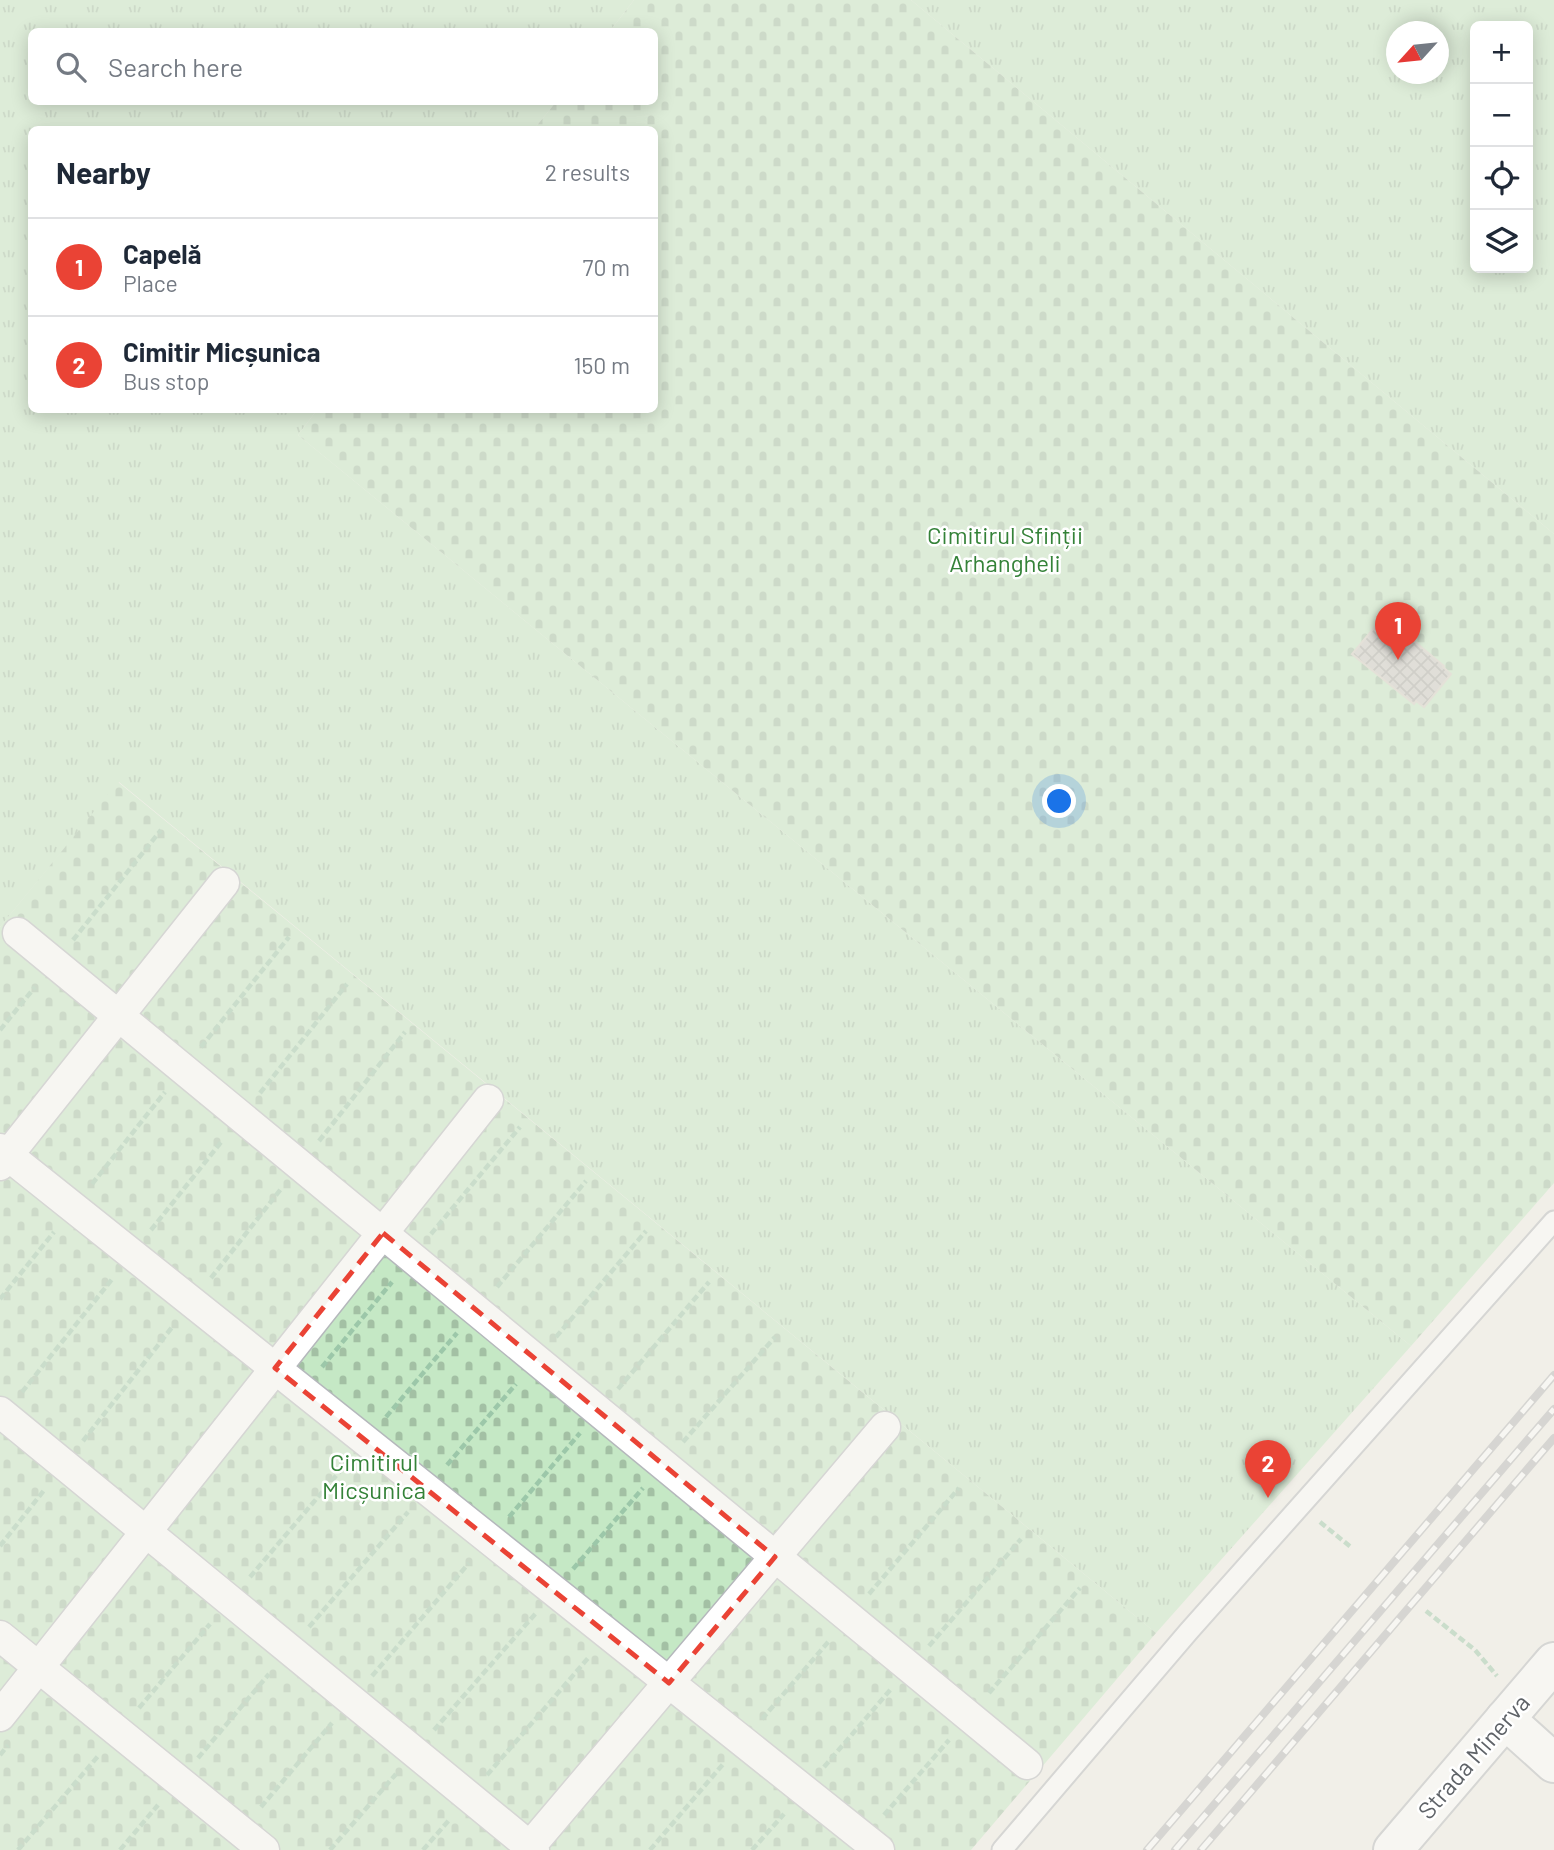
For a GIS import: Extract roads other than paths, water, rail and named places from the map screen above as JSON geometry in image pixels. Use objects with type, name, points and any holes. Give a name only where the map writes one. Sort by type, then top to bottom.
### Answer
[{"type":"street","points":[[224,883],[3,1156],[74,1207],[879,1850]]},
{"type":"street","points":[[18,933],[1027,1763]]},
{"type":"street","points":[[0,1716],[488,1100]]},
{"type":"street","points":[[2,1413],[531,1849],[885,1427]]},
{"type":"street","points":[[0,1636],[264,1850]]},
{"type":"street","name":"Strada Minerva","points":[[1393,1850],[1554,1662]]},
{"type":"street","points":[[1512,1711],[1554,1763]]},
{"type":"lane","points":[[1002,1850],[1189,1631],[1554,1221]]},
{"type":"railway","points":[[1147,1850],[1554,1375]]},
{"type":"railway","points":[[1175,1850],[1554,1409]]},
{"type":"railway","points":[[1201,1850],[1554,1438]]},
{"type":"place","name":"Capelă","points":[[1398,660]]},
{"type":"place","name":"Cimitir Micșunica","points":[[1268,1498]]},
{"type":"park label","name":"Cimitirul Sfinții Arhangheli","points":[[1005,548]]},
{"type":"park label","name":"Cimitirul Micșunica","points":[[374,1475]]}]
